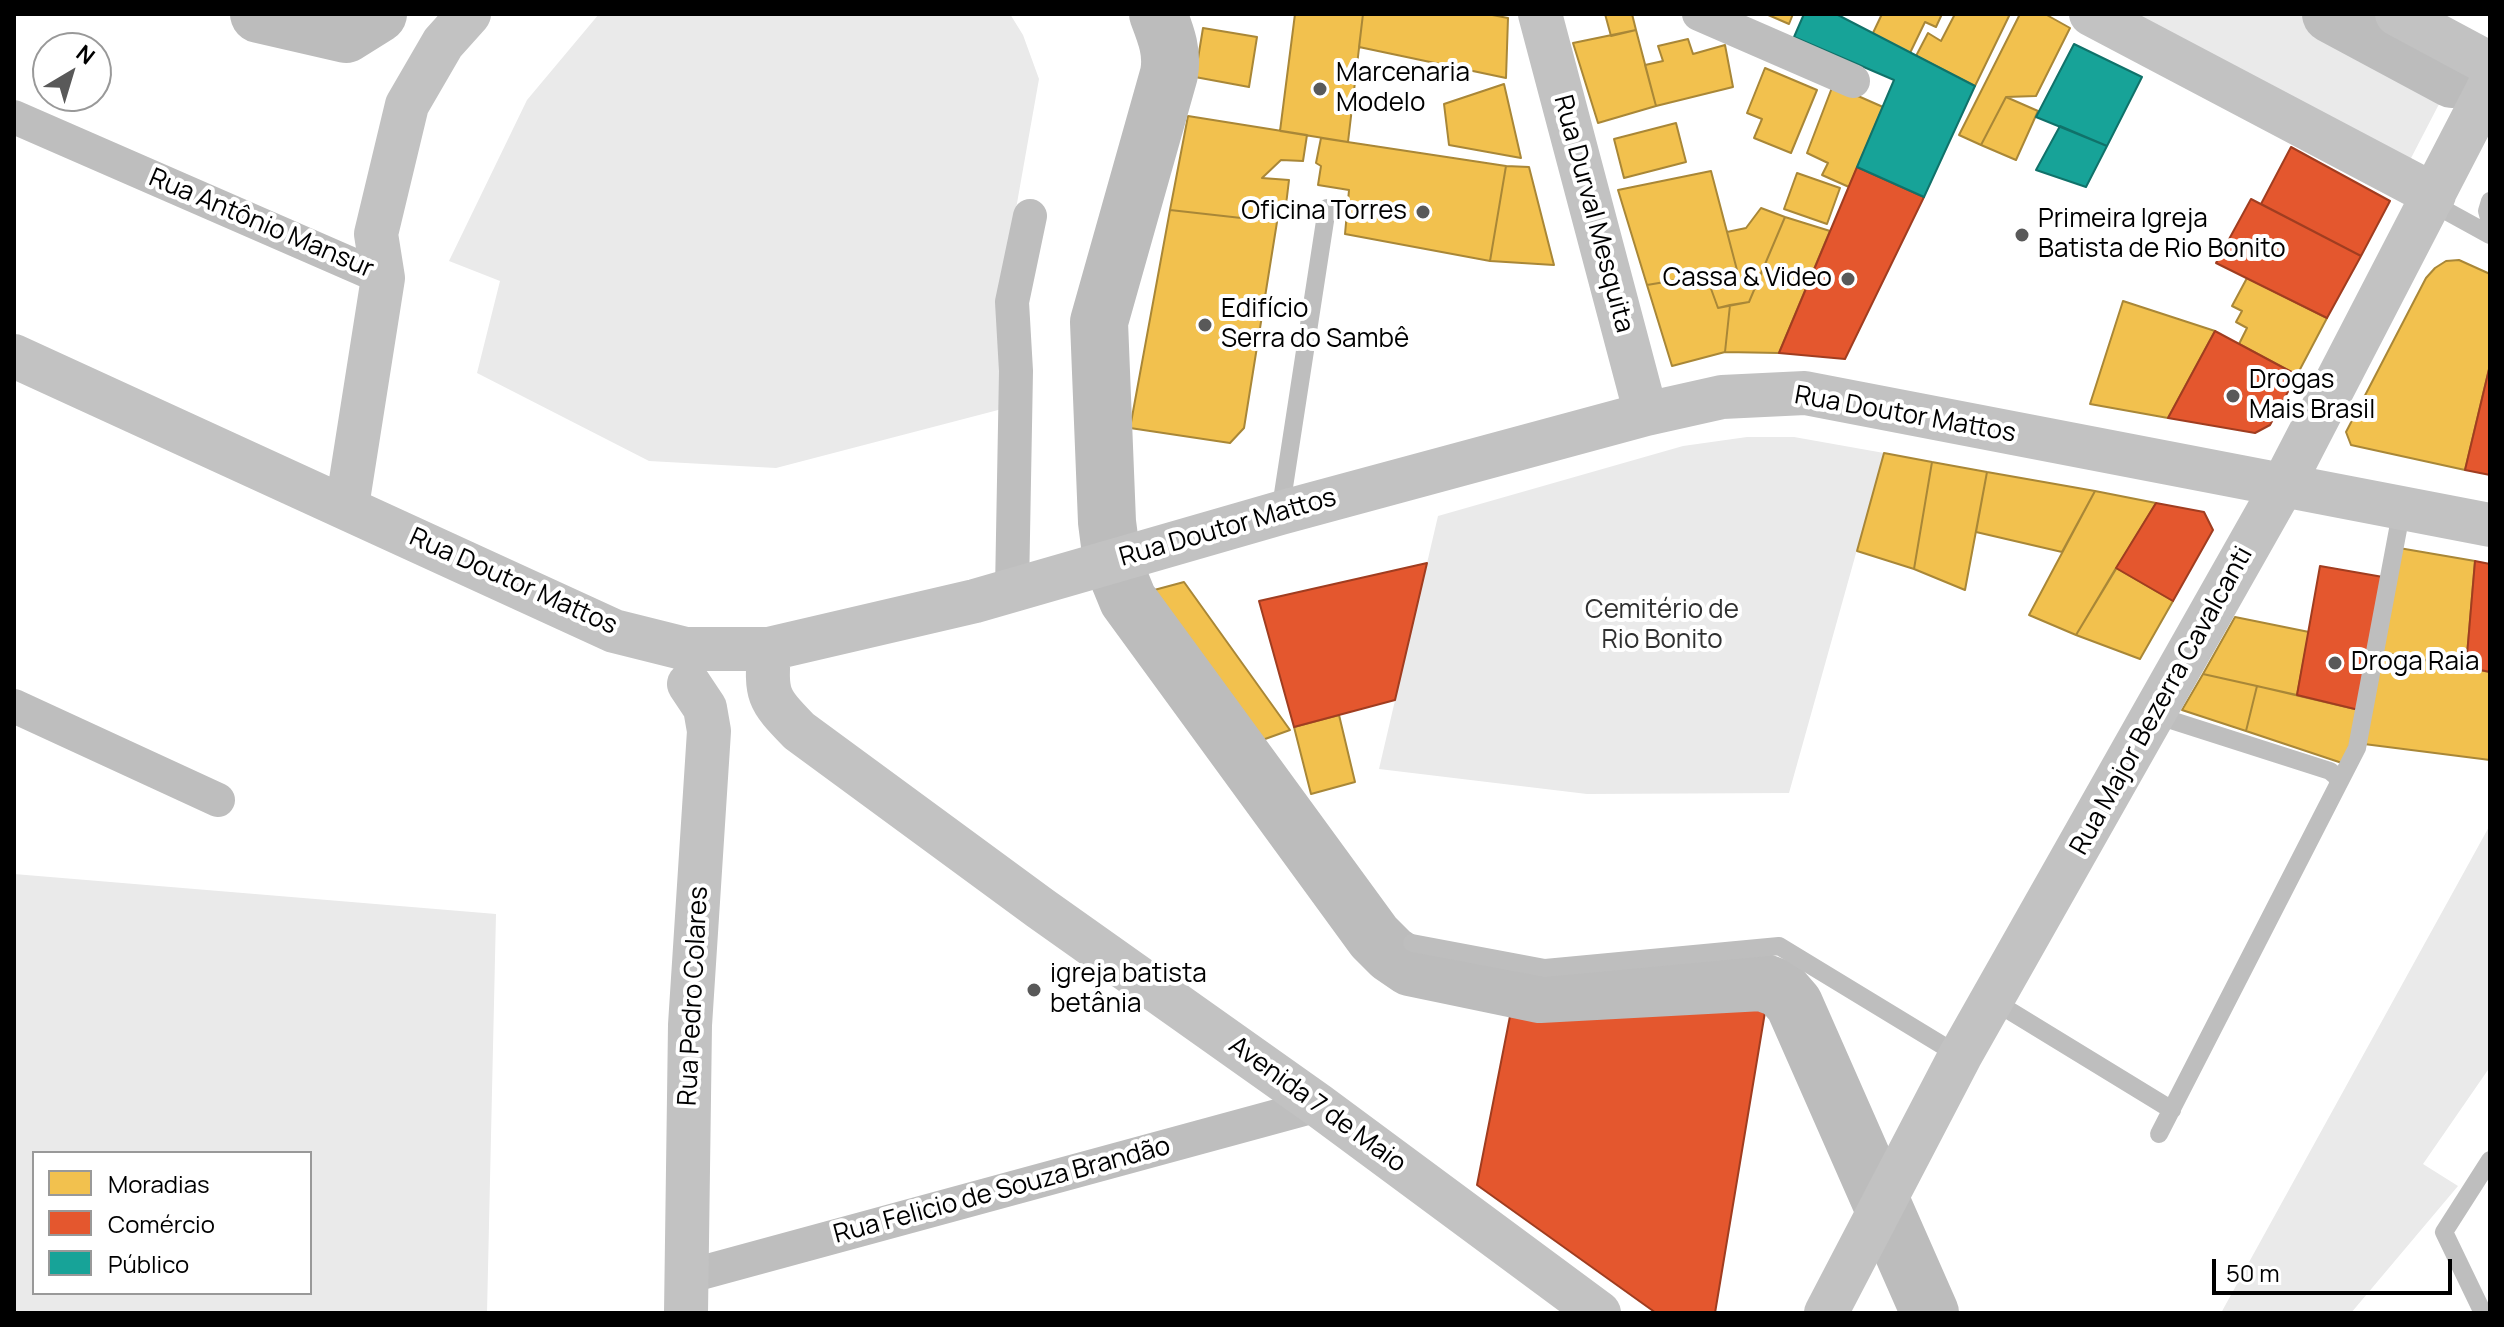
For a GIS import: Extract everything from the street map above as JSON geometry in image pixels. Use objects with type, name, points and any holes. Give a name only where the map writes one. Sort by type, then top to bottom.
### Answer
[{"type":"main road","points":[[383,278],[376,234],[407,105],[443,43],[469,14]]},
{"type":"main road","name":"Rua Durval Mesquita","points":[[1540,14],[1646,414]]},
{"type":"main road","points":[[2091,14],[2432,199]]},
{"type":"main road","points":[[2397,14],[2490,64]]},
{"type":"main road","name":"Rua Major Bezerra Cavalcanti","points":[[1826,1313],[1960,1056],[2283,485],[2490,85]]},
{"type":"main road","name":"Rua Antônio Mansur","points":[[347,506],[383,278]]},
{"type":"main road","name":"Rua Doutor Mattos","points":[[14,356],[614,631],[686,649],[769,649],[1012,590],[1280,513],[1646,414],[1722,397],[1805,393],[2490,525]]},
{"type":"main road","name":"Avenida 7 de Maio","points":[[614,631],[689,684],[744,712],[799,731]]},
{"type":"main road","name":"Avenida 7 de Maio","points":[[769,649],[767,682],[770,697],[799,731],[1040,908],[1318,1105],[1599,1313]]},
{"type":"main road","name":"Rua Pedro Colares","points":[[686,1295],[690,1025],[709,731],[705,708],[689,684]]},
{"type":"street","points":[[1699,14],[1853,81]]},
{"type":"street","name":"Rua Antônio Mansur","points":[[14,117],[383,278]]},
{"type":"street","points":[[1012,590],[1016,371],[1012,302],[1030,216]]},
{"type":"street","points":[[14,706],[218,800]]},
{"type":"street","name":"Rua Felicio de Souza Brandão","points":[[686,1295],[1318,1105]]},
{"type":"lane","points":[[2432,199],[2490,235]]},
{"type":"lane","points":[[2490,201],[2487,211],[2490,222]]},
{"type":"lane","points":[[1280,513],[1327,208]]},
{"type":"lane","points":[[2159,1134],[2357,748],[2402,508]]},
{"type":"lane","points":[[2155,715],[2330,771],[2339,783]]},
{"type":"lane","points":[[1412,943],[1545,968],[1779,946],[1960,1056]]},
{"type":"lane","points":[[1992,1000],[2172,1110]]},
{"type":"lane","points":[[2483,1313],[2444,1232],[2490,1160]]},
{"type":"green space","points":[[599,14],[1010,14],[1023,35],[1039,79],[1000,299],[1002,409],[776,468],[649,461],[477,373],[500,281],[449,261],[527,100]]},
{"type":"green space","points":[[2132,14],[2331,14],[2452,79],[2409,162]]},
{"type":"green space","name":"Cemitério de Rio Bonito","points":[[1747,437],[1794,437],[1884,453],[1789,793],[1587,794],[1379,769],[1438,516],[1683,446]]},
{"type":"green space","points":[[2490,825],[2490,1067],[2423,1164],[2458,1186],[2351,1313],[2221,1313]]},
{"type":"green space","points":[[14,874],[496,914],[487,1313],[14,1313]]},
{"type":"building: Moradias","name":"Marcenaria Modelo","points":[[1295,14],[1363,14],[1348,142],[1280,131]]},
{"type":"building: Moradias","points":[[1363,14],[1487,14],[1508,18],[1506,78],[1359,47]]},
{"type":"building: Moradias","points":[[1605,14],[1632,14],[1636,30],[1611,36]]},
{"type":"building: Moradias","points":[[1766,14],[1793,14],[1789,24]]},
{"type":"building: Moradias","points":[[1882,14],[1942,14],[1936,27],[1925,22],[1910,53],[1872,35]]},
{"type":"building: Moradias","points":[[1955,14],[2010,14],[1975,86],[1916,56],[1928,33],[1941,41]]},
{"type":"building: Moradias","points":[[2020,14],[2045,14],[2070,28],[2036,96],[2006,97],[1981,145],[1959,135]]},
{"type":"building: Moradias","points":[[1203,28],[1257,37],[1249,87],[1195,77]]},
{"type":"building: Moradias","points":[[1636,30],[1656,106],[1598,123],[1573,43]]},
{"type":"building: Moradias","points":[[1688,39],[1693,54],[1725,45],[1733,87],[1656,106],[1645,65],[1663,61],[1658,46]]},
{"type":"building: Moradias","points":[[1765,68],[1817,90],[1791,153],[1754,138],[1762,119],[1747,113]]},
{"type":"building: Moradias","points":[[1504,84],[1521,158],[1449,145],[1444,104]]},
{"type":"building: Moradias","points":[[1833,85],[1883,107],[1849,187],[1822,175],[1828,163],[1807,153]]},
{"type":"building: Moradias","points":[[2006,97],[2038,111],[2016,160],[1981,145]]},
{"type":"building: Moradias","name":"Oficina Torres","points":[[1188,116],[1307,135],[1303,161],[1281,160],[1262,178],[1289,180],[1286,205],[1277,206],[1277,222],[1170,210]]},
{"type":"building: Moradias","points":[[1676,123],[1686,162],[1624,178],[1614,139]]},
{"type":"building: Moradias","name":"Oficina Torres","points":[[1321,138],[1506,166],[1490,261],[1345,234],[1349,190],[1318,185],[1321,166],[1316,163]]},
{"type":"building: Moradias","points":[[1506,166],[1529,167],[1554,265],[1490,261]]},
{"type":"building: Moradias","points":[[1711,171],[1737,270],[1647,285],[1618,190]]},
{"type":"building: Moradias","points":[[1797,173],[1840,188],[1827,224],[1784,209]]},
{"type":"building: Moradias","points":[[1761,208],[1785,217],[1749,302],[1718,308],[1706,275],[1737,270],[1727,232],[1746,228]]},
{"type":"building: Moradias","name":"Edifício Serra do Sambê","points":[[1170,210],[1277,222],[1244,428],[1230,443],[1130,428]]},
{"type":"building: Moradias","points":[[1785,217],[1830,231],[1779,353],[1725,352],[1730,305],[1749,302]]},
{"type":"building: Moradias","points":[[2459,260],[2490,274],[2490,365],[2465,470],[2351,445],[2346,432],[2426,278],[2446,261]]},
{"type":"building: Moradias","points":[[1706,275],[1718,308],[1730,305],[1725,352],[1672,366],[1647,285]]},
{"type":"building: Moradias","points":[[2247,278],[2327,318],[2297,375],[2239,344],[2247,328],[2236,322],[2242,311],[2232,306]]},
{"type":"building: Moradias","points":[[2123,301],[2215,331],[2168,418],[2090,404]]},
{"type":"building: Moradias","points":[[1884,453],[1932,462],[1914,569],[1857,551]]},
{"type":"building: Moradias","points":[[1932,462],[1987,472],[1965,590],[1914,569]]},
{"type":"building: Moradias","points":[[1987,472],[2095,491],[2062,552],[1976,532]]},
{"type":"building: Moradias","points":[[2095,491],[2156,503],[2076,635],[2029,615]]},
{"type":"building: Moradias","points":[[2399,548],[2475,561],[2466,667],[2380,652]]},
{"type":"building: Moradias","points":[[2116,568],[2173,601],[2140,659],[2076,635]]},
{"type":"building: Moradias","points":[[1184,582],[1290,730],[1254,743],[1143,593]]},
{"type":"building: Moradias","points":[[2235,617],[2309,632],[2297,695],[2203,674]]},
{"type":"building: Moradias","points":[[2380,652],[2490,672],[2490,760],[2364,744]]},
{"type":"building: Moradias","points":[[2203,674],[2257,686],[2246,731],[2182,710]]},
{"type":"building: Moradias","points":[[2257,686],[2359,710],[2345,764],[2246,731]]},
{"type":"building: Moradias","points":[[1339,715],[1355,782],[1311,794],[1294,727]]},
{"type":"building: Comércio","points":[[2291,147],[2390,201],[2361,256],[2261,204]]},
{"type":"building: Comércio","name":"Cassa & Video","points":[[1857,167],[1924,197],[1845,359],[1779,353]]},
{"type":"building: Comércio","points":[[2251,199],[2361,256],[2327,318],[2216,263]]},
{"type":"building: Comércio","name":"Drogas Mais Brasil","points":[[2215,331],[2297,375],[2270,425],[2255,433],[2168,418]]},
{"type":"building: Comércio","points":[[2490,365],[2490,475],[2465,470]]},
{"type":"building: Comércio","points":[[2156,503],[2204,512],[2213,530],[2173,601],[2116,568]]},
{"type":"building: Comércio","points":[[2475,561],[2490,564],[2490,672],[2466,667]]},
{"type":"building: Comércio","points":[[1427,563],[1395,700],[1294,727],[1259,601]]},
{"type":"building: Comércio","name":"Droga Raia","points":[[2320,566],[2383,577],[2359,710],[2297,695]]},
{"type":"building: Comércio","points":[[1758,992],[1768,994],[1715,1313],[1656,1313],[1477,1185],[1512,1006],[1539,1012]]},
{"type":"building: Público","points":[[1804,14],[1836,14],[1975,86],[1924,197],[1857,167],[1894,80],[1794,37]]},
{"type":"building: Público","points":[[2074,44],[2142,77],[2107,146],[2036,117]]},
{"type":"building: Público","points":[[2060,126],[2107,146],[2086,187],[2036,170]]},
{"type":"waterway","points":[[259,14],[346,34],[378,14]]},
{"type":"waterway","points":[[1158,14],[1169,51],[1169,74],[1099,322],[1107,522],[1112,561],[1128,600],[1374,937],[1410,967],[1540,994],[1762,982],[1781,989],[1794,1004],[1930,1313]]},
{"type":"waterway","points":[[2331,14],[2452,79]]},
{"type":"place","name":"Marcenaria Modelo","points":[[1320,89]]},
{"type":"place","name":"Oficina Torres","points":[[1423,212]]},
{"type":"place","name":"Primeira Igreja Batista de Rio Bonito","points":[[2022,235]]},
{"type":"place","name":"Cassa & Video","points":[[1848,279]]},
{"type":"place","name":"Edifício Serra do Sambê","points":[[1205,325]]},
{"type":"place","name":"Drogas Mais Brasil","points":[[2233,396]]},
{"type":"place","name":"Droga Raia","points":[[2335,663]]},
{"type":"place","name":"igreja batista betânia","points":[[1034,990]]}]
